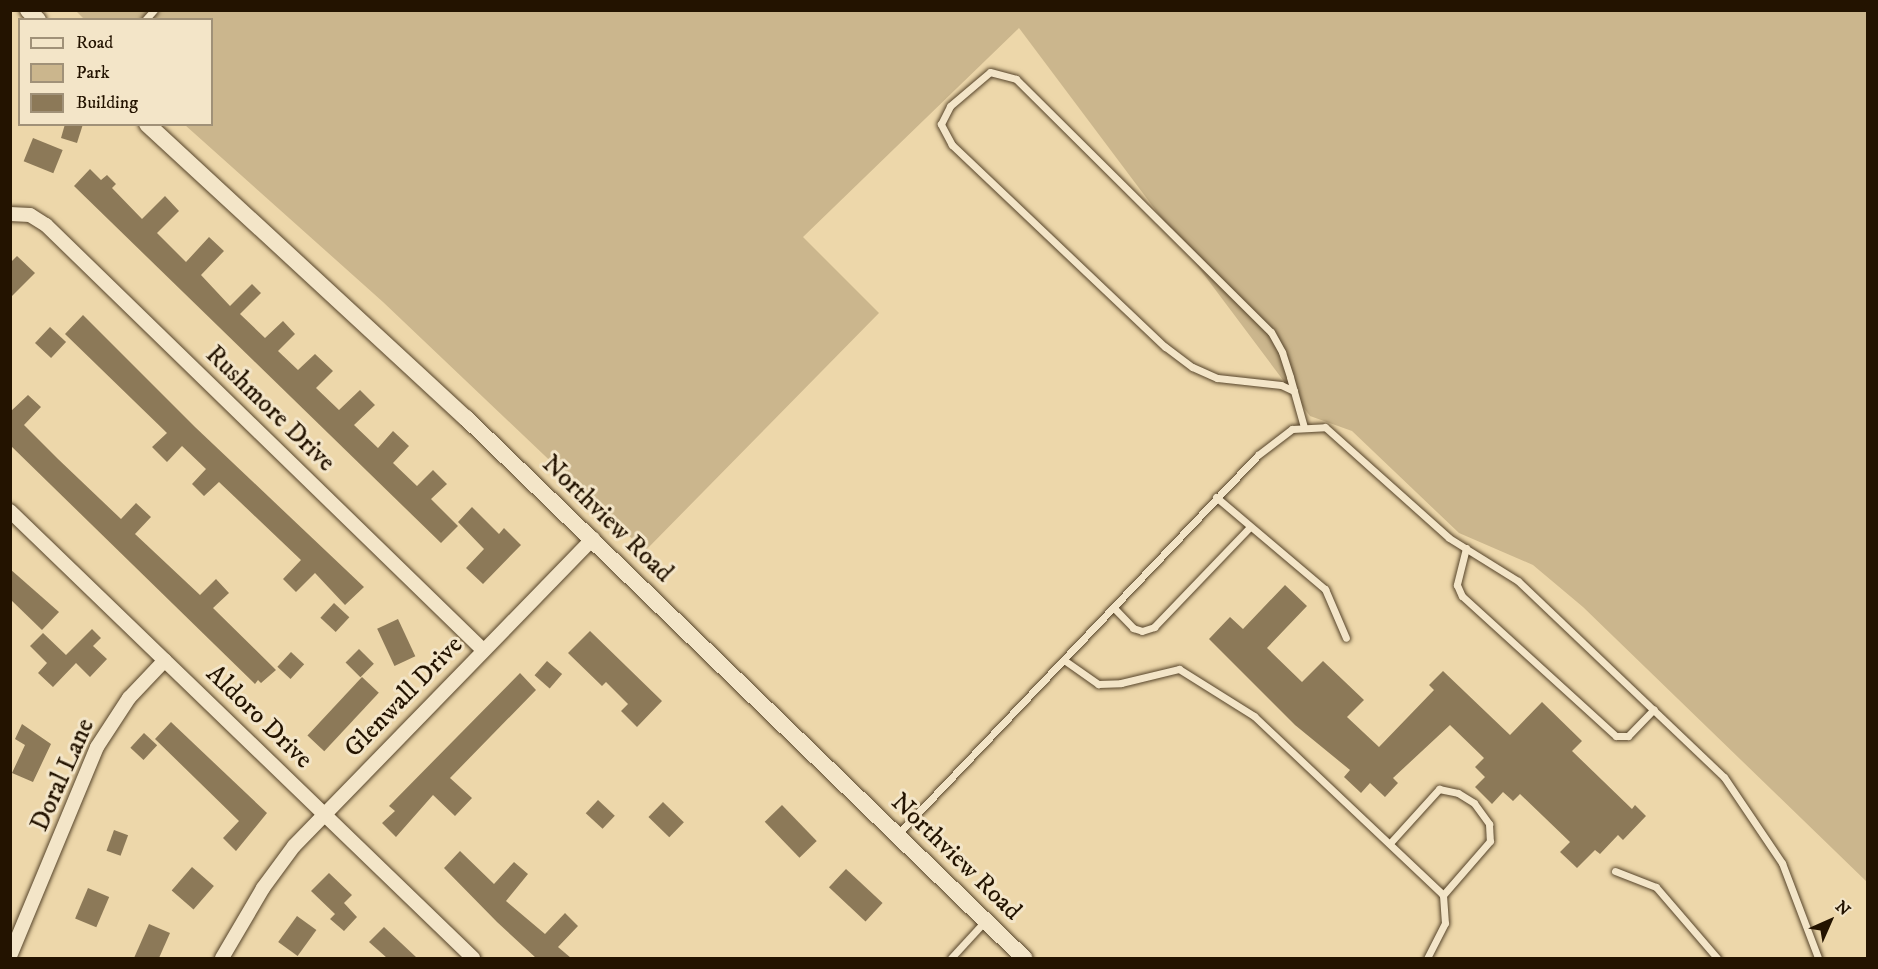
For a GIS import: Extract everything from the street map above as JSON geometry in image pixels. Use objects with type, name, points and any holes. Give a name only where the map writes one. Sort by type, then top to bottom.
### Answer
[{"type":"street","name":"Northview Road","points":[[149,126],[366,323],[593,539],[1024,958]]},
{"type":"street","name":"Rushmore Drive","points":[[14,213],[46,225],[483,650]]},
{"type":"street","name":"Aldoro Drive","points":[[10,511],[473,958]]},
{"type":"street","name":"Glenwall Drive","points":[[222,958],[263,888],[324,814],[593,539]]},
{"type":"street","name":"Doral Lane","points":[[10,956],[97,747],[129,698],[165,660]]},
{"type":"lane","points":[[1294,391],[1281,385],[1217,378],[1192,367],[1165,347],[952,145],[941,124],[950,106],[990,72],[1016,79],[1270,332],[1282,352],[1294,391],[1304,427]]},
{"type":"lane","points":[[897,835],[1114,608],[1216,497],[1266,448],[1292,429],[1325,427],[1341,438],[1449,538],[1518,581],[1724,777],[1757,823],[1786,872],[1818,958]]},
{"type":"lane","points":[[1216,497],[1249,528],[1324,589],[1346,638]]},
{"type":"lane","points":[[1114,608],[1133,628],[1142,631],[1154,627],[1249,528]]},
{"type":"lane","points":[[1466,549],[1457,585],[1462,596],[1616,736],[1628,736],[1654,709]]},
{"type":"lane","points":[[1064,660],[1098,684],[1121,683],[1169,668],[1188,673],[1221,698],[1254,716],[1390,842],[1443,895],[1445,923],[1427,958]]},
{"type":"lane","points":[[1390,842],[1439,789],[1458,793],[1474,803],[1489,824],[1490,841],[1443,895]]},
{"type":"lane","points":[[1615,871],[1656,887],[1717,958]]},
{"type":"lane","points":[[951,958],[985,921]]},
{"type":"green space","points":[[76,11],[1867,11],[1867,882],[1583,607],[1533,565],[1459,533],[1352,431],[1310,416],[1019,28],[803,237],[879,313],[645,551],[383,302],[186,126],[213,126],[213,18],[83,18]]},
{"type":"building","points":[[64,126],[82,126],[77,143],[61,138]]},
{"type":"building","points":[[33,138],[63,150],[53,173],[24,161]]},
{"type":"building","points":[[90,169],[101,180],[107,175],[116,184],[112,188],[142,219],[165,196],[179,211],[157,233],[186,262],[209,237],[224,251],[201,275],[230,306],[252,284],[261,293],[240,314],[265,338],[283,321],[295,334],[278,351],[298,370],[315,354],[333,371],[316,388],[339,410],[360,390],[375,405],[354,425],[378,448],[393,431],[409,446],[393,463],[417,486],[433,470],[447,484],[431,499],[458,526],[441,543],[74,186]]},
{"type":"building","points":[[17,256],[35,273],[10,298],[10,263]]},
{"type":"building","points":[[83,315],[195,427],[364,587],[345,605],[315,573],[296,592],[283,579],[301,560],[219,482],[204,496],[192,484],[206,469],[182,446],[167,462],[152,447],[167,433],[65,334]]},
{"type":"building","points":[[50,327],[66,342],[51,358],[35,343]]},
{"type":"building","points":[[28,395],[41,407],[24,425],[58,459],[121,519],[136,503],[151,517],[135,534],[200,595],[216,579],[229,593],[213,608],[276,670],[261,683],[258,680],[255,684],[10,445],[10,412]]},
{"type":"building","points":[[472,507],[499,534],[504,528],[521,545],[483,584],[466,568],[484,549],[458,522]]},
{"type":"building","points":[[10,569],[59,612],[42,630],[10,599]]},
{"type":"building","points":[[1285,585],[1307,606],[1267,648],[1302,682],[1323,661],[1364,700],[1347,717],[1379,747],[1434,690],[1429,685],[1443,671],[1510,735],[1542,702],[1582,741],[1572,751],[1632,809],[1635,805],[1646,816],[1623,840],[1618,835],[1600,854],[1595,850],[1577,868],[1560,852],[1570,842],[1520,794],[1513,801],[1503,792],[1492,804],[1475,787],[1485,777],[1475,767],[1484,758],[1450,725],[1393,778],[1398,783],[1385,797],[1370,783],[1361,793],[1344,777],[1350,770],[1295,725],[1209,639],[1230,617],[1243,629]]},
{"type":"building","points":[[334,603],[349,617],[336,632],[320,618]]},
{"type":"building","points":[[398,619],[415,656],[394,666],[377,629]]},
{"type":"building","points":[[92,629],[101,638],[93,646],[107,659],[90,677],[76,663],[53,687],[38,673],[47,663],[30,646],[43,633],[66,655]]},
{"type":"building","points":[[590,631],[662,701],[637,727],[621,711],[628,704],[606,682],[602,686],[568,653]]},
{"type":"building","points":[[359,649],[374,664],[360,677],[346,662]]},
{"type":"building","points":[[291,652],[304,664],[291,679],[277,667]]},
{"type":"building","points":[[547,661],[562,674],[550,688],[535,675]]},
{"type":"building","points":[[520,673],[536,690],[450,778],[472,798],[455,816],[433,795],[396,837],[382,823],[395,811],[389,806]]},
{"type":"building","points":[[362,677],[379,693],[324,751],[307,736]]},
{"type":"building","points":[[171,722],[267,813],[236,851],[223,838],[239,821],[155,739]]},
{"type":"building","points":[[22,724],[51,744],[33,782],[12,773],[25,745],[15,739]]},
{"type":"building","points":[[144,733],[157,745],[144,760],[130,748]]},
{"type":"building","points":[[598,800],[615,816],[603,829],[586,813]]},
{"type":"building","points":[[663,802],[684,822],[669,837],[648,817]]},
{"type":"building","points":[[782,805],[817,841],[799,858],[765,822]]},
{"type":"building","points":[[114,830],[128,835],[121,856],[106,851]]},
{"type":"building","points":[[460,851],[494,884],[514,862],[528,874],[506,901],[545,934],[565,913],[578,926],[558,947],[571,958],[536,958],[497,922],[444,868]]},
{"type":"building","points":[[192,867],[214,886],[194,909],[172,890]]},
{"type":"building","points":[[846,869],[883,903],[866,921],[829,887]]},
{"type":"building","points":[[329,873],[352,895],[344,903],[357,917],[344,931],[330,919],[335,914],[311,891]]},
{"type":"building","points":[[88,888],[109,897],[96,927],[75,918]]},
{"type":"building","points":[[297,916],[316,930],[298,956],[278,942]]},
{"type":"building","points":[[149,924],[170,933],[159,958],[134,958]]},
{"type":"building","points":[[384,927],[417,958],[387,958],[369,942]]}]
